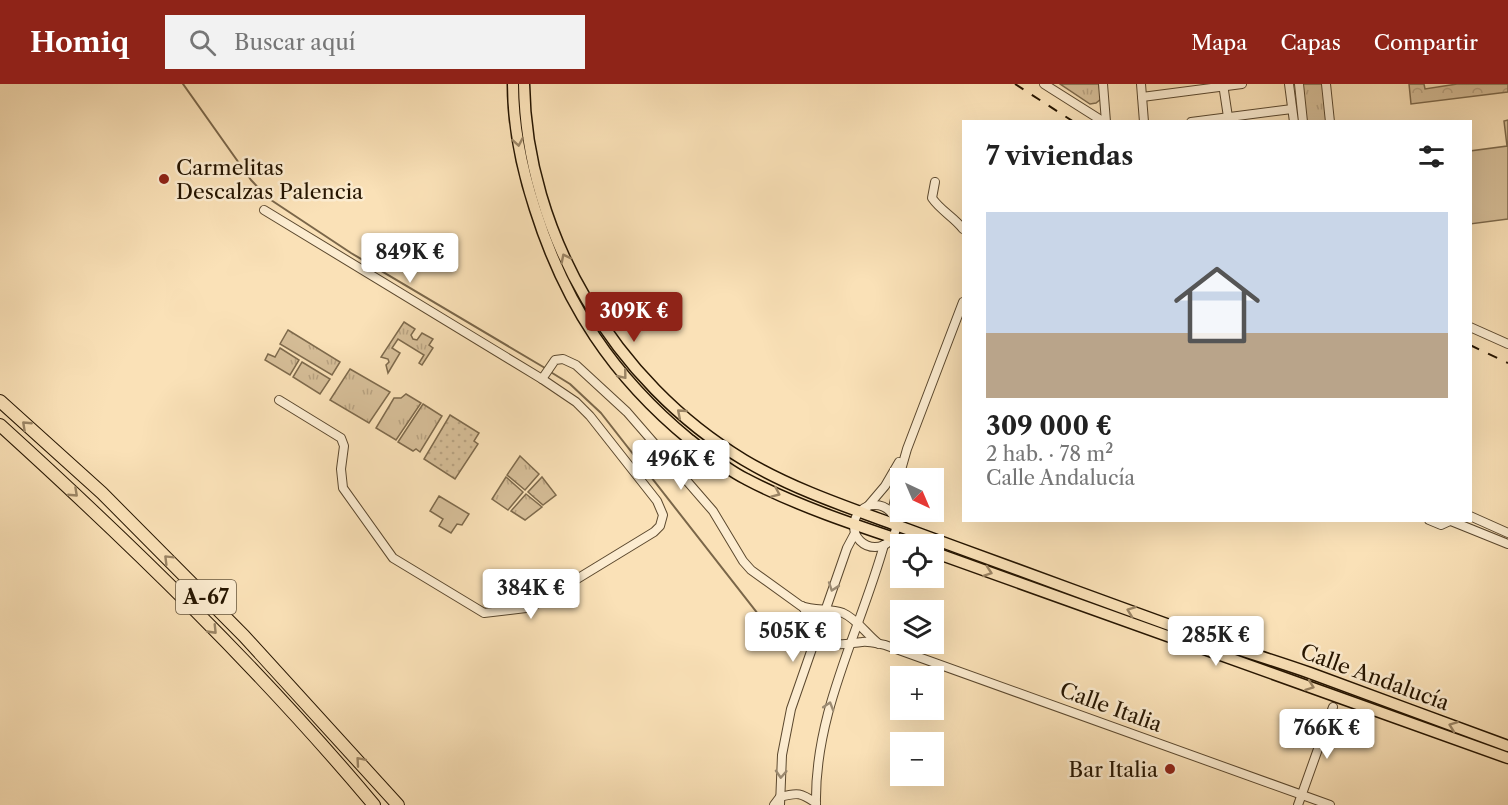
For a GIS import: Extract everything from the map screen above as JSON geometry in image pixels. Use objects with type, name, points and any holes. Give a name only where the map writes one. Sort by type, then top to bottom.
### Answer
[{"type":"highway","name":"A-67","points":[[0,401],[102,493],[237,628],[338,736],[398,805]]},
{"type":"highway","name":"A-67","points":[[0,425],[182,598],[270,689],[374,805]]},
{"type":"main road","points":[[513,84],[517,138],[531,196],[544,236],[564,286],[581,316],[628,381],[671,424],[710,456],[745,479],[889,541]]},
{"type":"main road","name":"Calle Andalucía","points":[[524,84],[529,136],[541,192],[556,240],[581,288],[607,332],[628,359],[678,411],[742,459],[827,501],[864,509],[897,525],[1508,746]]},
{"type":"main road","name":"Calle Andalucía","points":[[944,556],[1508,758]]},
{"type":"street","points":[[1102,84],[1105,120]]},
{"type":"street","points":[[1141,84],[1144,120]]},
{"type":"street","points":[[1142,97],[1240,84]]},
{"type":"street","points":[[1289,84],[1294,120]]},
{"type":"street","points":[[1299,84],[1303,120]]},
{"type":"street","points":[[1326,84],[1330,120]]},
{"type":"street","points":[[1048,85],[1102,120]]},
{"type":"street","points":[[1224,85],[1228,117]]},
{"type":"street","points":[[1086,110],[1099,106],[1104,99]]},
{"type":"street","points":[[1206,120],[1292,109]]},
{"type":"street","points":[[935,182],[932,198],[944,214],[962,228]]},
{"type":"street","points":[[264,210],[546,373],[590,416],[657,501],[663,515],[660,526],[654,532],[536,604],[526,608],[484,613],[393,558],[343,488],[341,469],[344,446],[341,438],[279,400]]},
{"type":"street","points":[[902,468],[962,305]]},
{"type":"street","points":[[955,323],[962,315]]},
{"type":"street","points":[[1472,328],[1508,345]]},
{"type":"street","points":[[546,373],[555,360],[563,359],[576,365],[627,412],[693,485],[713,511],[743,561],[751,570],[801,606],[811,617],[818,632],[828,642],[850,645]]},
{"type":"street","points":[[780,801],[782,755],[787,729],[798,689],[847,548],[864,509],[885,486],[908,449]]},
{"type":"street","points":[[864,509],[880,505],[890,512]]},
{"type":"street","points":[[1472,517],[1508,533]]},
{"type":"street","points":[[816,804],[816,775],[824,724],[850,645],[897,525],[896,522]]},
{"type":"street","points":[[1434,522],[1441,525],[1448,522]]},
{"type":"street","points":[[1453,522],[1508,544]]},
{"type":"street","points":[[855,528],[860,541],[869,546],[889,541]]},
{"type":"street","points":[[801,606],[840,612],[858,624]]},
{"type":"street","name":"Calle Italia","points":[[858,624],[879,644]]},
{"type":"street","name":"Calle Italia","points":[[850,645],[861,642],[879,644],[914,655],[1330,805]]},
{"type":"street","points":[[1298,805],[1333,706]]},
{"type":"street","points":[[774,805],[796,793],[802,794],[816,804]]},
{"type":"green space","points":[[1060,84],[1099,84],[1101,99],[1090,104]]},
{"type":"green space","points":[[1299,84],[1326,84],[1330,120],[1303,120]]},
{"type":"green space","points":[[1409,84],[1424,84],[1425,89],[1457,84],[1508,84],[1508,92],[1411,104]]},
{"type":"green space","points":[[1508,120],[1508,219],[1472,224],[1472,151],[1507,146],[1504,121]]},
{"type":"green space","points":[[404,322],[415,329],[411,335],[413,339],[417,340],[422,333],[433,339],[429,345],[433,348],[422,365],[419,363],[424,355],[398,339],[392,348],[400,353],[388,373],[386,365],[389,362],[388,359],[381,357]]},
{"type":"green space","points":[[288,330],[340,362],[332,375],[280,344]]},
{"type":"green space","points":[[280,348],[299,360],[290,375],[265,360],[268,354],[275,357]]},
{"type":"green space","points":[[302,362],[330,379],[320,394],[293,377]]},
{"type":"green space","points":[[350,369],[390,392],[369,423],[330,400]]},
{"type":"green space","points":[[406,394],[421,403],[396,440],[376,428],[394,398],[401,398]]},
{"type":"green space","points":[[423,404],[442,416],[420,452],[416,449],[413,451],[398,442]]},
{"type":"green space","points":[[450,415],[479,433],[474,441],[478,444],[455,479],[424,459]]},
{"type":"green space","points":[[520,456],[539,474],[525,490],[507,475]]},
{"type":"green space","points":[[506,477],[523,492],[508,510],[492,499]]},
{"type":"green space","points":[[542,477],[556,495],[543,505],[528,492]]},
{"type":"green space","points":[[526,494],[542,507],[525,520],[511,511]]},
{"type":"green space","points":[[439,496],[469,514],[462,525],[457,524],[451,533],[439,526],[443,519],[430,511]]},
{"type":"waterway","points":[[183,84],[251,180],[268,198],[351,253],[545,368]]},
{"type":"waterway","points":[[549,371],[570,384],[601,413],[780,642]]},
{"type":"railway","points":[[1015,84],[1071,120]]},
{"type":"railway","points":[[1472,346],[1508,363]]},
{"type":"place","name":"Carmelitas Descalzas Palencia","points":[[164,179]]},
{"type":"place","name":"Bar Italia","points":[[1170,769]]}]
